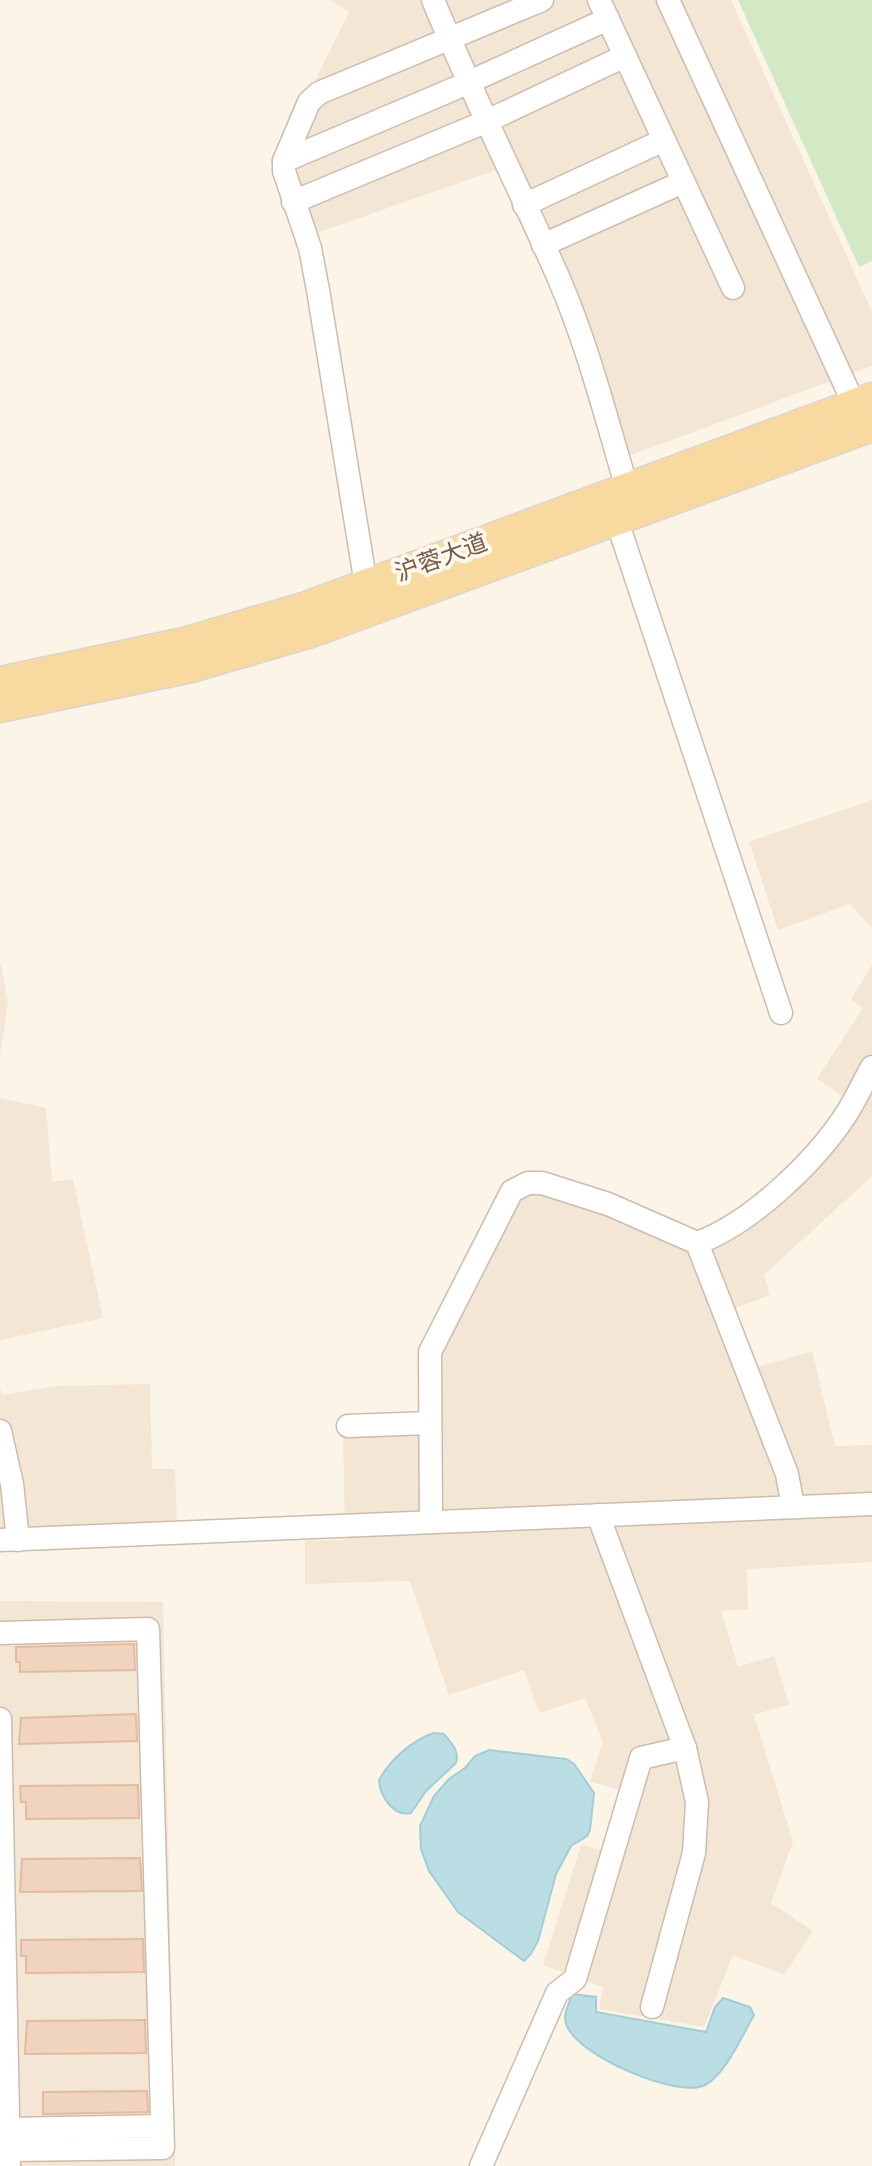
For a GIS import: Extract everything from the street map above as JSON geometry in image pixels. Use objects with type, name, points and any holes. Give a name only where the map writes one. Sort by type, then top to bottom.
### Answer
[{"type":"main road","name":"沪蓉大道","points":[[0,681],[184,642],[306,606],[863,400]]},
{"type":"main road","name":"沪蓉大道","points":[[0,708],[126,684],[253,651],[375,611],[872,427]]},
{"type":"street","points":[[433,0],[485,122],[543,245],[577,329],[627,488]]},
{"type":"street","points":[[366,585],[310,248],[293,202],[284,161],[309,102],[319,93],[542,0]]},
{"type":"street","points":[[668,0],[863,400]]},
{"type":"street","points":[[284,161],[468,83],[604,9],[733,288]]},
{"type":"street","points":[[293,202],[485,122],[625,56]]},
{"type":"street","points":[[524,205],[664,140]]},
{"type":"street","points":[[543,245],[683,182]]},
{"type":"street","points":[[617,521],[781,1013]]},
{"type":"street","points":[[697,1243],[735,1223],[794,1174],[845,1117],[872,1067]]},
{"type":"street","points":[[431,1522],[430,1352],[512,1191],[528,1183],[542,1183],[608,1204],[697,1243],[787,1474],[793,1507]]},
{"type":"street","points":[[348,1426],[429,1423]]},
{"type":"street","points":[[0,1431],[12,1484],[9,1540],[872,1504]]},
{"type":"street","points":[[598,1515],[685,1748],[697,1802],[694,1853],[652,2007]]},
{"type":"street","points":[[0,1633],[148,1629],[162,2126],[8,2148],[0,1719]]},
{"type":"street","points":[[481,2166],[557,1993],[575,1979],[641,1758],[685,1748]]},
{"type":"shaded area","points":[[330,0],[731,0],[872,312],[872,366],[612,462],[560,304],[499,169],[302,238],[271,169],[349,12]]},
{"type":"shaded area","points":[[872,800],[872,928],[850,904],[778,930],[749,842]]},
{"type":"shaded area","points":[[0,960],[8,1002],[0,1058]]},
{"type":"shaded area","points":[[872,965],[872,1176],[764,1275],[770,1295],[727,1312],[750,1369],[812,1351],[835,1446],[872,1445],[872,1562],[747,1569],[748,1609],[721,1611],[738,1667],[774,1656],[789,1704],[754,1715],[793,1842],[771,1903],[813,1931],[784,1975],[733,1955],[704,2027],[599,2009],[603,1987],[543,1965],[581,1845],[606,1851],[622,1791],[590,1781],[603,1742],[585,1698],[539,1713],[524,1670],[449,1695],[410,1581],[305,1584],[305,1541],[345,1540],[343,1419],[425,1416],[426,1348],[509,1183],[697,1237],[724,1225],[811,1149],[844,1097],[817,1079],[863,1008],[851,1000]]},
{"type":"shaded area","points":[[0,1098],[46,1108],[52,1182],[73,1179],[103,1318],[0,1340]]},
{"type":"shaded area","points":[[150,1384],[152,1469],[175,1469],[177,1526],[0,1532],[0,1388],[2,1395],[56,1386]]},
{"type":"shaded area","points":[[0,1601],[163,1602],[175,2166],[0,2166]]},
{"type":"green space","points":[[738,0],[872,0],[872,261],[859,267]]},
{"type":"water","points":[[434,1733],[444,1734],[452,1744],[457,1755],[456,1763],[426,1791],[411,1813],[399,1812],[385,1799],[379,1780],[402,1752]]},
{"type":"water","points":[[489,1750],[566,1759],[574,1764],[594,1793],[590,1830],[587,1836],[571,1846],[556,1874],[538,1941],[524,1961],[458,1912],[429,1871],[421,1849],[420,1826],[434,1796],[475,1756]]},
{"type":"water","points":[[572,1994],[596,1997],[596,2012],[706,2032],[715,2007],[723,1998],[750,2007],[754,2015],[720,2073],[705,2085],[691,2088],[673,2086],[629,2071],[588,2049],[566,2024]]},
{"type":"building","points":[[134,1644],[135,1670],[20,1672],[20,1662],[16,1662],[16,1647]]},
{"type":"building","points":[[136,1714],[137,1741],[19,1744],[21,1718]]},
{"type":"building","points":[[138,1785],[139,1818],[26,1819],[26,1802],[21,1802],[20,1786]]},
{"type":"building","points":[[140,1858],[142,1891],[20,1892],[22,1859]]},
{"type":"building","points":[[143,1939],[144,1972],[26,1973],[26,1956],[21,1956],[21,1940]]},
{"type":"building","points":[[145,2020],[146,2053],[25,2054],[27,2021]]},
{"type":"building","points":[[147,2091],[148,2112],[43,2114],[43,2092]]}]
